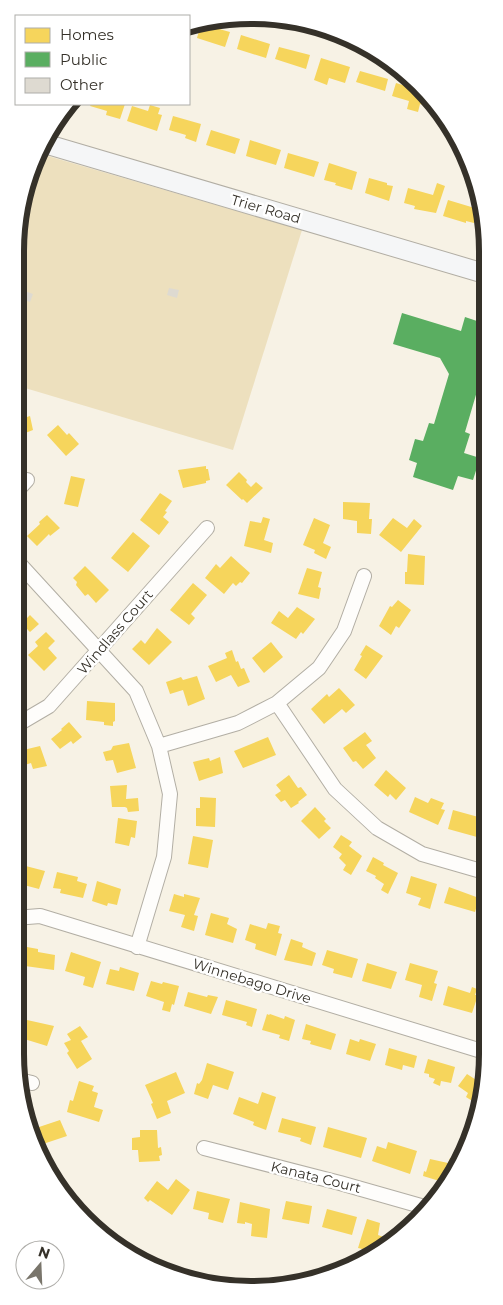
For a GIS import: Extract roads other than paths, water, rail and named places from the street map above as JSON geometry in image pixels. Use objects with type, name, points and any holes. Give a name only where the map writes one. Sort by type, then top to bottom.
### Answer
[{"type":"street","name":"Trier Road","points":[[50,145],[479,272]]},
{"type":"street","points":[[24,483],[27,480]]},
{"type":"street","name":"Windlass Court","points":[[24,721],[49,706],[207,528]]},
{"type":"street","points":[[24,569],[136,691],[159,746],[170,794],[164,857],[137,947]]},
{"type":"street","points":[[159,746],[238,723],[277,704],[319,668],[344,630],[364,576]]},
{"type":"street","points":[[277,704],[335,789],[377,828],[422,854],[479,870]]},
{"type":"street","name":"Winnebago Drive","points":[[24,917],[40,916],[479,1050]]},
{"type":"street","name":"Kanata Court","points":[[204,1148],[340,1182],[421,1206]]}]
